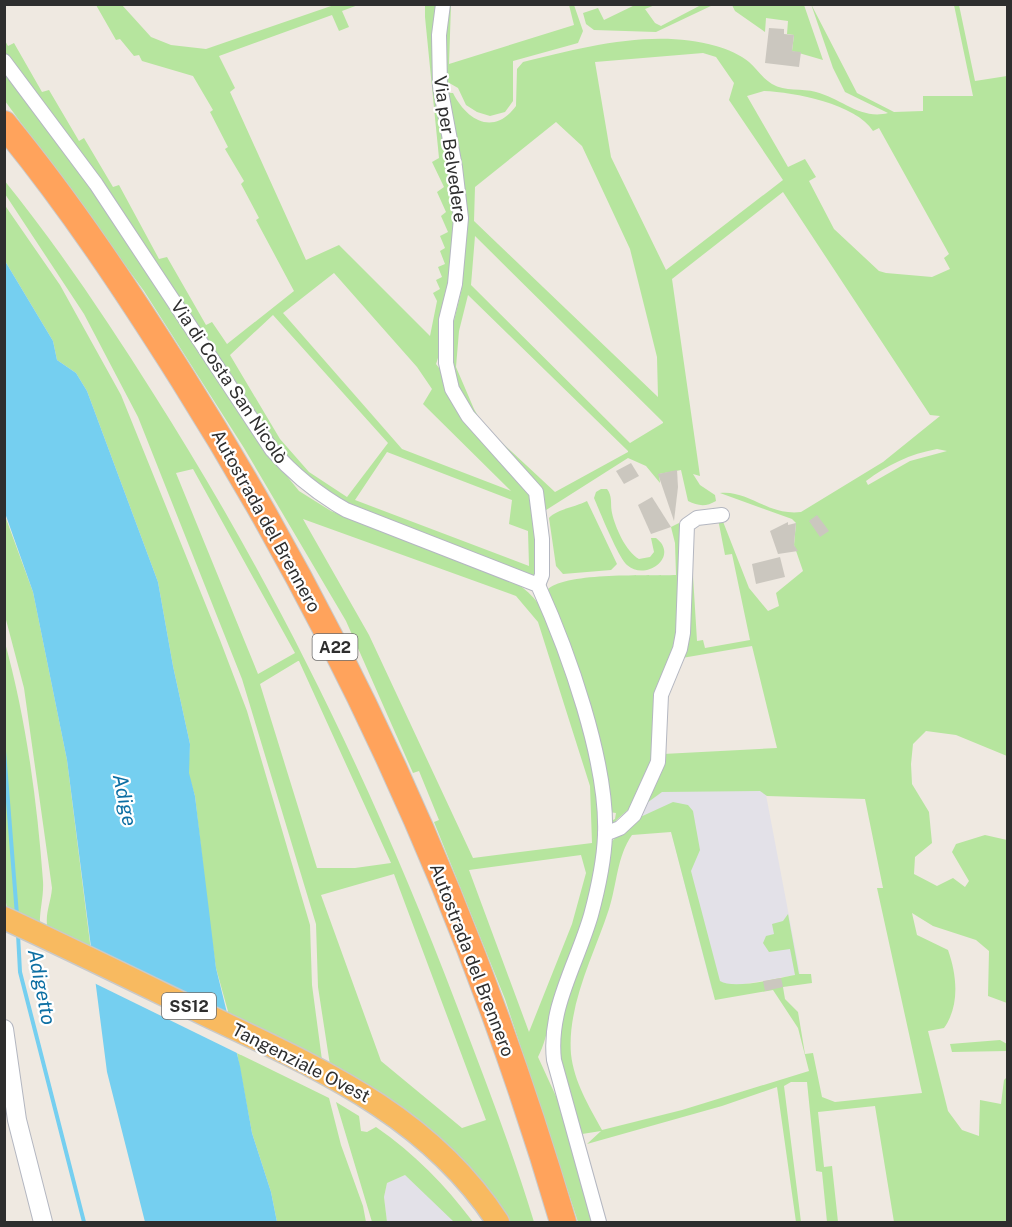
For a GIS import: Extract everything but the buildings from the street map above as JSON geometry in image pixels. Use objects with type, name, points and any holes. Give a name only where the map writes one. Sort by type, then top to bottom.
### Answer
[{"type":"highway","name":"Autostrada del Brennero","points":[[4,124],[134,302],[238,467],[302,583],[366,709],[431,852],[494,1013],[563,1222]]},
{"type":"highway","name":"Autostrada del Brennero","points":[[4,148],[120,311],[222,472],[287,587],[344,698],[417,859],[480,1020],[548,1222]]},
{"type":"highway","name":"Tangenziale Ovest","points":[[4,918],[292,1056],[368,1104],[414,1129],[444,1155],[481,1197],[498,1222]]},
{"type":"highway","name":"Tangenziale Ovest","points":[[4,933],[204,1027],[318,1084],[368,1104],[423,1154],[460,1194],[481,1222]]},
{"type":"street","name":"Via per Belvedere","points":[[443,4],[439,35],[440,86],[455,167],[461,218],[455,284],[446,320],[447,363],[452,388],[468,416],[477,429],[529,481],[536,492],[542,539],[542,575],[538,585]]},
{"type":"street","name":"Via di Costa San Nicolò","points":[[4,62],[96,184],[272,450],[295,476],[318,494],[346,510],[538,585]]},
{"type":"street","points":[[605,834],[620,828],[634,815],[658,762],[661,695],[680,649],[683,633],[687,525],[697,518],[722,515]]},
{"type":"street","points":[[538,585],[553,615],[598,763],[605,834],[600,876],[593,906],[559,1005],[552,1042],[554,1060],[598,1222]]},
{"type":"street","points":[[4,1029],[17,1120],[43,1222]]},
{"type":"shaded area","points":[[656,775],[763,779],[800,974],[712,990],[671,831],[636,819]]},
{"type":"shaded area","points":[[405,1175],[454,1222],[387,1222],[384,1197],[387,1183]]},
{"type":"green space","points":[[637,4],[655,5],[645,9],[655,23],[661,26],[701,5],[713,5],[656,32],[594,30],[586,24],[583,13],[598,8],[604,20]]},
{"type":"green space","points":[[811,4],[857,93],[894,112],[923,111],[923,96],[973,96],[954,5],[959,5],[975,81],[1007,76],[1007,756],[956,735],[926,731],[913,744],[911,764],[912,784],[929,812],[932,843],[915,857],[914,874],[937,886],[953,878],[965,887],[969,881],[952,852],[956,844],[985,835],[1007,840],[1007,1003],[988,996],[989,951],[976,940],[933,926],[912,913],[917,935],[948,950],[953,970],[955,1000],[953,1010],[944,1028],[928,1031],[948,1111],[962,1130],[979,1136],[980,1100],[1001,1104],[1004,1080],[1007,1077],[1007,1222],[894,1222],[875,1106],[818,1112],[824,1167],[832,1166],[838,1222],[827,1222],[822,1172],[816,1171],[807,1082],[791,1082],[784,1086],[801,1222],[796,1222],[777,1087],[722,1106],[587,1144],[601,1131],[582,1134],[578,1127],[558,1049],[561,1014],[610,843],[636,819],[673,802],[688,805],[693,811],[700,850],[691,871],[720,981],[745,984],[795,975],[790,949],[769,952],[763,943],[766,936],[774,934],[772,924],[783,921],[788,914],[799,974],[811,974],[812,983],[783,987],[785,999],[798,1012],[805,1054],[813,1053],[822,1097],[835,1102],[922,1093],[877,888],[883,888],[865,799],[767,796],[760,791],[662,792],[640,808],[663,754],[777,748],[752,646],[682,658],[690,527],[697,641],[703,640],[705,648],[750,640],[732,554],[725,555],[718,519],[722,519],[749,588],[768,611],[779,606],[776,593],[803,571],[794,545],[796,523],[792,519],[720,493],[740,495],[778,510],[801,512],[883,462],[940,416],[930,415],[783,192],[672,279],[700,476],[693,474],[700,485],[715,495],[716,501],[702,505],[688,501],[681,470],[659,474],[660,483],[646,466],[628,458],[543,512],[478,425],[454,384],[450,337],[462,288],[468,214],[465,211],[447,93],[453,93],[473,117],[482,121],[499,121],[516,106],[517,69],[523,62],[619,42],[669,39],[693,41],[729,51],[746,59],[765,79],[777,86],[816,92],[869,114],[888,113],[845,92],[833,68]],"holes":[[[703,53],[716,57],[734,83],[729,100],[783,180],[666,270],[611,157],[595,62]],[[764,91],[807,97],[853,113],[873,131],[879,128],[949,254],[944,258],[950,269],[932,277],[879,271],[834,229],[809,181],[816,177],[805,159],[788,167],[747,96]],[[556,122],[582,146],[630,249],[657,357],[658,397],[474,221],[475,187]],[[475,236],[663,422],[630,443],[471,285]],[[468,295],[628,452],[555,492],[483,425],[456,367],[459,331]],[[937,449],[947,451],[910,461],[868,485],[866,481],[882,470],[917,454]],[[671,832],[715,1000],[773,990],[798,1028],[809,1071],[682,1110],[602,1130],[575,1074],[571,1054],[571,1036],[577,999],[609,909],[620,861],[632,835]]]},
{"type":"green space","points":[[96,5],[122,5],[151,37],[171,45],[206,49],[334,5],[358,5],[342,11],[349,27],[339,31],[332,15],[219,56],[235,88],[230,92],[306,260],[339,245],[430,336],[437,301],[433,293],[440,289],[436,280],[442,277],[438,267],[445,264],[440,251],[445,248],[440,236],[448,232],[441,216],[446,212],[437,192],[444,187],[432,162],[439,158],[425,17],[425,5],[439,5],[445,138],[457,223],[441,358],[438,358],[436,364],[524,481],[534,501],[538,576],[530,576],[336,501],[293,469],[5,55],[4,39],[8,46],[14,43],[42,92],[49,90],[79,141],[84,138],[113,187],[119,185],[159,259],[167,257],[206,325],[212,322],[227,344],[294,291],[256,220],[259,218],[241,184],[244,181],[225,149],[228,147],[210,112],[213,110],[193,76],[142,61],[139,55],[134,56],[120,39],[116,40]],"holes":[[[334,273],[417,367],[432,389],[423,404],[511,491],[402,449],[283,313]],[[273,315],[388,443],[347,497],[309,472],[280,439],[230,355]],[[387,452],[512,500],[509,524],[528,531],[529,566],[355,500]]]},
{"type":"green space","points":[[446,5],[451,5],[449,64],[574,25],[569,5],[574,5],[583,31],[578,43],[513,61],[513,101],[505,112],[490,116],[466,105],[458,88],[444,80]]},
{"type":"green space","points":[[732,5],[804,5],[823,60],[792,51],[794,35],[787,34],[788,21],[766,18],[765,32],[735,11]]},
{"type":"green space","points":[[5,70],[103,204],[257,439],[299,491],[331,511],[509,579],[534,598],[548,620],[554,633],[590,757],[598,810],[598,837],[597,865],[589,905],[560,979],[545,1039],[538,1057],[560,1105],[593,1222],[578,1222],[505,999],[434,822],[439,820],[419,771],[413,773],[346,621],[244,448],[144,291],[5,101]],"holes":[[[303,519],[516,596],[538,622],[590,786],[592,843],[473,858],[369,635]],[[581,855],[586,873],[572,924],[529,1032],[469,870]]]},
{"type":"green space","points":[[4,180],[63,258],[118,338],[198,466],[282,615],[358,769],[426,926],[497,1113],[534,1222],[506,1222],[330,1065],[318,987],[316,924],[242,679],[138,417],[84,314],[5,194]],"holes":[[[193,469],[295,653],[258,674],[176,473]],[[299,661],[391,863],[355,868],[317,868],[260,684]],[[394,874],[486,1120],[462,1128],[381,1061],[321,895]]]},
{"type":"green space","points":[[4,204],[60,285],[121,395],[247,711],[310,925],[312,985],[322,1060],[229,1015],[216,968],[209,920],[195,796],[188,773],[190,744],[158,582],[87,391],[76,373],[57,360],[53,341],[5,261]]},
{"type":"green space","points":[[607,489],[609,492],[616,525],[622,539],[634,556],[639,559],[650,557],[654,552],[651,538],[656,538],[662,545],[664,552],[658,565],[651,569],[635,569],[623,560],[594,498],[596,492]]},
{"type":"green space","points":[[587,501],[617,564],[611,570],[563,574],[556,566],[549,518],[557,512]]},
{"type":"green space","points":[[4,513],[33,592],[67,760],[91,951],[48,930],[47,925],[52,888],[24,688],[5,616]]},
{"type":"green space","points":[[679,523],[682,604],[653,759],[631,807],[611,825],[609,822],[615,819],[616,813],[609,812],[591,727],[576,671],[548,589],[572,580],[590,577],[676,575],[675,543],[671,527]]},
{"type":"green space","points":[[4,639],[19,699],[34,790],[43,881],[40,927],[7,910],[4,887]]},
{"type":"green space","points":[[1000,1040],[1007,1044],[1007,1051],[952,1052],[950,1044]]},
{"type":"green space","points":[[237,1053],[329,1098],[341,1145],[363,1206],[366,1222],[277,1222],[271,1192],[252,1133]]},
{"type":"green space","points":[[336,1102],[359,1116],[361,1131],[367,1132],[376,1127],[416,1159],[452,1195],[473,1222],[454,1222],[405,1175],[387,1183],[384,1197],[387,1222],[372,1222]]},
{"type":"water","name":"Adige","points":[[5,261],[53,341],[57,360],[76,373],[87,391],[158,582],[190,744],[189,773],[195,796],[216,968],[240,1066],[252,1133],[271,1192],[277,1222],[145,1222],[107,1072],[67,760],[33,592],[5,513]]},
{"type":"pier","points":[[88,950],[232,1017],[241,1055],[92,982]]},
{"type":"waterway","name":"Adigetto","points":[[4,751],[17,915]]},
{"type":"waterway","name":"Adigetto","points":[[18,934],[20,972],[84,1222]]}]
